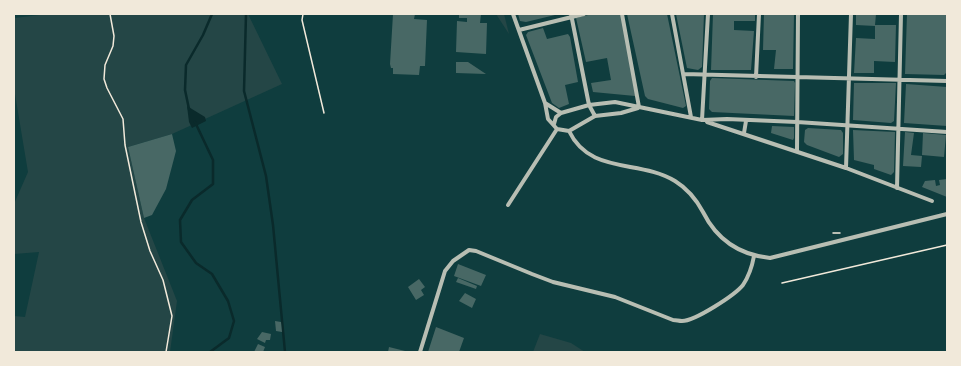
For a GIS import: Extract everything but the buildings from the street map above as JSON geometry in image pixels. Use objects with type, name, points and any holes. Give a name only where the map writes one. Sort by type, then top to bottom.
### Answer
[{"type":"street","points":[[513,14],[545,103],[548,119],[557,128],[568,131],[595,116],[621,113],[639,107]]},
{"type":"street","points":[[519,30],[584,14]]},
{"type":"street","points":[[622,14],[639,107]]},
{"type":"street","points":[[672,14],[684,74],[690,117]]},
{"type":"street","points":[[702,120],[708,14]]},
{"type":"street","points":[[756,77],[759,14]]},
{"type":"street","points":[[797,151],[798,14]]},
{"type":"street","points":[[846,168],[851,14]]},
{"type":"street","points":[[897,188],[901,14]]},
{"type":"street","points":[[571,16],[589,105],[595,116]]},
{"type":"street","points":[[684,74],[947,81]]},
{"type":"street","points":[[554,124],[556,118],[561,113],[589,105],[615,102],[690,117],[744,133],[846,168],[932,201]]},
{"type":"street","points":[[545,103],[561,113]]},
{"type":"street","points":[[702,120],[797,122],[947,132]]},
{"type":"street","points":[[744,133],[746,121]]},
{"type":"street","points":[[508,204],[557,128]]},
{"type":"street","points":[[568,131],[574,142],[593,157],[667,176],[681,184],[696,199],[713,228],[726,242],[742,252],[754,256],[770,258],[947,214]]},
{"type":"street","points":[[420,352],[445,271],[453,261],[469,250],[476,251],[553,282],[615,297],[673,320],[683,322],[701,314],[732,295],[747,278],[752,267],[754,256]]},
{"type":"path","points":[[110,14],[114,36],[113,46],[105,64],[104,79],[123,119],[125,145],[141,222],[150,251],[163,280],[172,316],[166,352]]},
{"type":"path","points":[[303,14],[302,20],[324,113]]},
{"type":"path","points":[[782,283],[947,245]]},
{"type":"shaded area","points":[[49,14],[248,14],[282,84],[172,134],[128,147],[144,218],[177,301],[170,352],[14,352],[14,316],[25,317],[39,252],[14,254],[14,204],[28,172],[14,88],[14,18]]},
{"type":"shaded area","points":[[496,14],[504,14],[509,34]]},
{"type":"shaded area","points":[[187,106],[205,117],[206,121],[192,128],[189,122]]},
{"type":"shaded area","points":[[540,334],[571,343],[585,352],[533,352]]},
{"type":"waterway","points":[[189,109],[185,90],[186,65],[203,35],[212,14]]},
{"type":"waterway","points":[[246,14],[244,91],[266,176],[273,225],[285,352]]},
{"type":"waterway","points":[[195,122],[213,160],[213,184],[192,200],[180,220],[181,242],[196,263],[212,274],[228,301],[234,321],[229,338],[210,352]]}]
